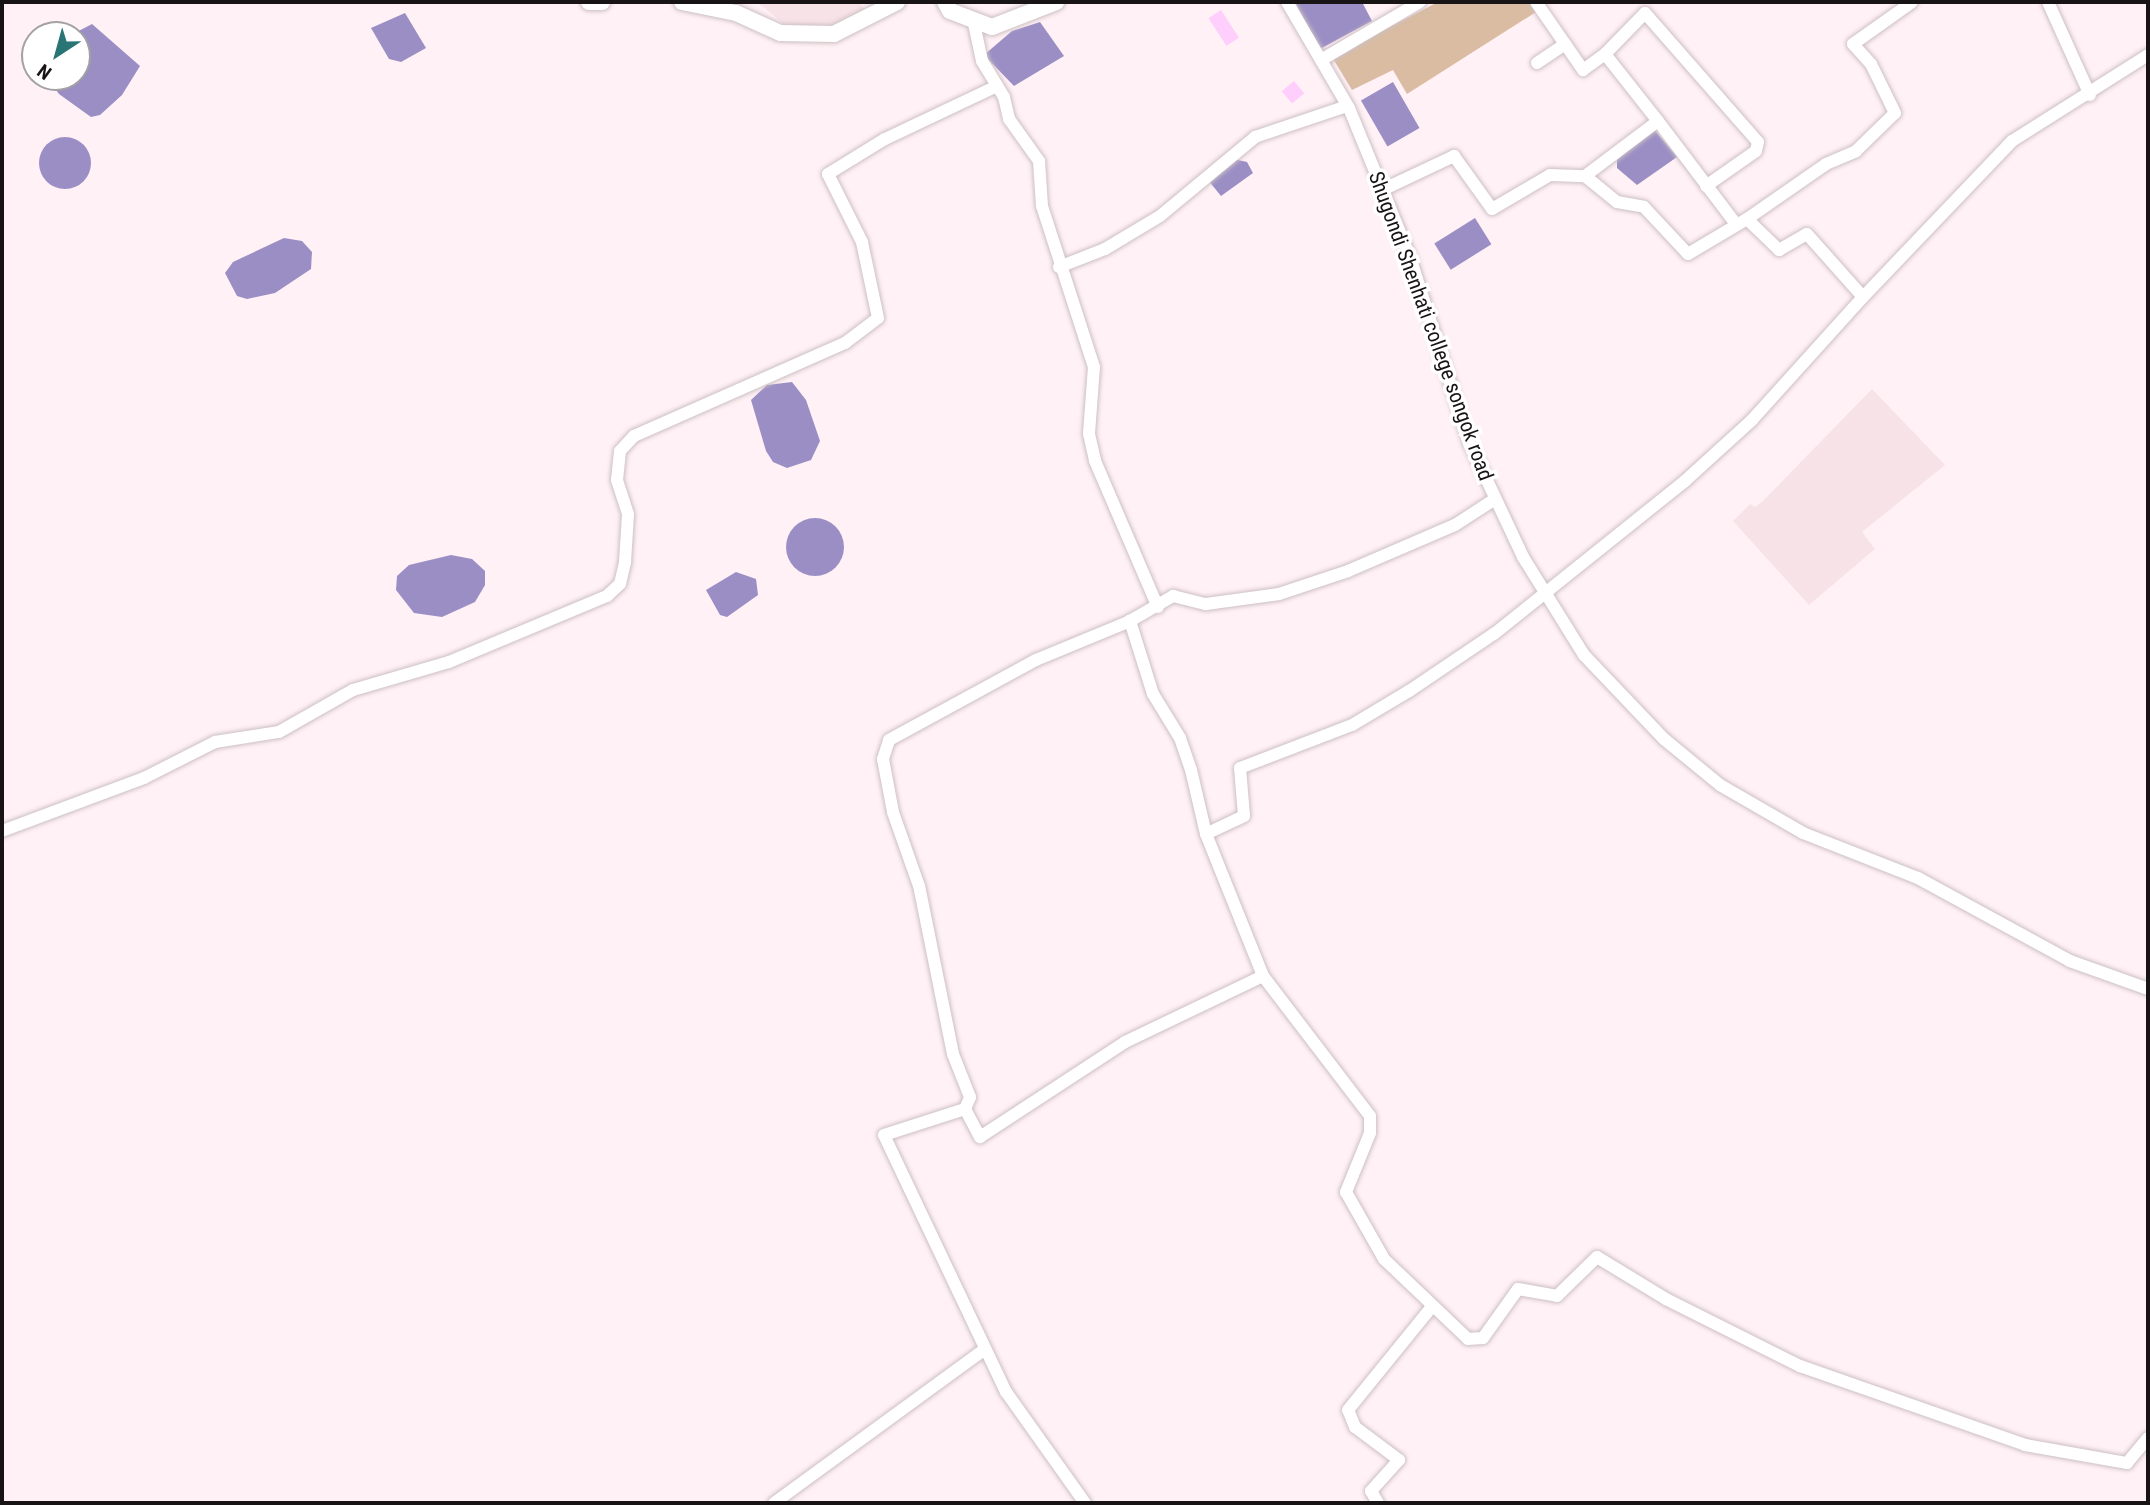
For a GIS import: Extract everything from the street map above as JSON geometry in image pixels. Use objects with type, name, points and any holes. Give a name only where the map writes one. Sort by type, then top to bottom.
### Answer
[{"type":"street","points":[[589,2],[602,2]]},
{"type":"street","points":[[682,2],[736,12],[780,33],[834,34],[897,2]]},
{"type":"street","points":[[945,2],[950,11],[992,27],[1056,2]]},
{"type":"street","name":"Shugondi Shenhati college songok road","points":[[1287,2],[1347,106],[1410,257],[1469,442],[1542,592],[1584,655],[1664,739],[1720,785],[1803,833],[1918,878],[2070,961],[2148,989]]},
{"type":"street","points":[[1321,60],[1420,2]]},
{"type":"street","points":[[1536,2],[1585,71],[1645,13],[1758,142],[1756,151],[1706,186]]},
{"type":"street","points":[[1585,176],[1617,202],[1644,207],[1685,253],[1700,250],[1826,164],[1856,151],[1895,113],[1871,64],[1853,44],[1912,2]]},
{"type":"street","points":[[2048,2],[2090,95]]},
{"type":"street","points":[[973,19],[982,61],[997,86],[1009,119],[1039,161],[1042,206],[1059,267],[1094,367],[1089,434],[1095,461],[1158,607]]},
{"type":"street","points":[[1537,63],[1565,44]]},
{"type":"street","points":[[1605,54],[1706,186],[1741,221],[1779,250],[1811,237],[1863,297]]},
{"type":"street","points":[[1206,834],[1244,816],[1240,768],[1352,725],[1477,647],[1542,592],[1685,481],[1752,420],[1863,297],[2012,141],[2090,95],[2148,55]]},
{"type":"street","points":[[2,831],[134,782],[215,742],[279,732],[353,690],[449,662],[607,596],[620,584],[625,562],[628,514],[617,480],[620,451],[627,443],[697,405],[845,343],[878,318],[862,242],[828,174],[885,139],[997,86]]},
{"type":"street","points":[[1059,267],[1105,249],[1160,216],[1255,137],[1347,106]]},
{"type":"street","points":[[1382,190],[1454,156],[1493,209],[1550,176],[1585,176],[1658,121]]},
{"type":"street","points":[[1085,1503],[1006,1392],[884,1135],[965,1109],[970,1097],[953,1054],[919,886],[893,812],[883,759],[890,740],[1036,660],[1130,621],[1174,596],[1206,604],[1279,594],[1389,555],[1495,499]]},
{"type":"street","points":[[1130,621],[1153,694],[1180,738],[1191,770],[1206,834],[1263,976],[1370,1116],[1370,1133],[1346,1192],[1384,1259],[1431,1308],[1476,1340],[1518,1289],[1557,1296],[1597,1257],[1666,1299],[1800,1366],[2025,1445],[2127,1463],[2148,1438]]},
{"type":"street","points":[[965,1109],[980,1137],[1125,1042],[1263,976]]},
{"type":"street","points":[[1378,1503],[1371,1491],[1399,1460],[1355,1427],[1348,1410],[1431,1308]]},
{"type":"street","points":[[774,1503],[886,1427],[985,1349]]},
{"type":"shaded area","points":[[757,2],[859,2],[865,10],[843,25],[808,29],[785,25]]},
{"type":"shaded area","points":[[1295,2],[1362,2],[1372,21],[1320,49]]},
{"type":"shaded area","points":[[1438,2],[1529,2],[1536,12],[1407,94],[1393,70],[1352,90],[1332,57]]},
{"type":"shaded area","points":[[405,13],[426,48],[401,62],[389,59],[371,28]]},
{"type":"shaded area","points":[[1040,22],[1064,56],[1014,86],[984,55],[1012,31]]},
{"type":"shaded area","points":[[91,25],[140,66],[122,95],[100,115],[91,117],[57,91],[91,91]]},
{"type":"shaded area","points":[[1393,82],[1420,128],[1387,146],[1361,100]]},
{"type":"shaded area","points":[[1653,128],[1677,157],[1637,185],[1617,168],[1617,160]]},
{"type":"shaded area","points":[[65,137],[75,139],[83,145],[89,153],[89,173],[83,181],[75,187],[65,189],[55,187],[47,181],[41,173],[39,163],[41,153],[47,145],[55,139]]},
{"type":"shaded area","points":[[1229,158],[1247,162],[1253,173],[1221,196],[1208,180]]},
{"type":"shaded area","points":[[1475,218],[1491,244],[1451,270],[1434,243]]},
{"type":"shaded area","points":[[284,238],[302,241],[312,252],[311,269],[275,293],[247,299],[237,296],[225,273],[233,262]]},
{"type":"shaded area","points":[[792,382],[806,400],[820,441],[811,460],[787,468],[773,462],[766,451],[751,400],[767,385]]},
{"type":"shaded area","points":[[1872,389],[1945,465],[1862,532],[1875,549],[1809,605],[1733,521],[1750,504],[1755,507],[1763,501]]},
{"type":"shaded area","points":[[809,518],[821,518],[831,522],[840,531],[844,553],[836,568],[821,576],[809,576],[799,572],[790,563],[786,553],[786,541],[790,531],[799,522]]},
{"type":"shaded area","points":[[451,555],[472,559],[485,571],[485,585],[475,602],[442,617],[414,613],[396,590],[397,576],[409,565]]},
{"type":"shaded area","points":[[736,572],[756,579],[758,595],[727,617],[720,615],[706,590]]},
{"type":"building","points":[[1221,10],[1239,38],[1226,46],[1208,18]]},
{"type":"building","points":[[1294,81],[1304,93],[1292,104],[1282,91]]}]
